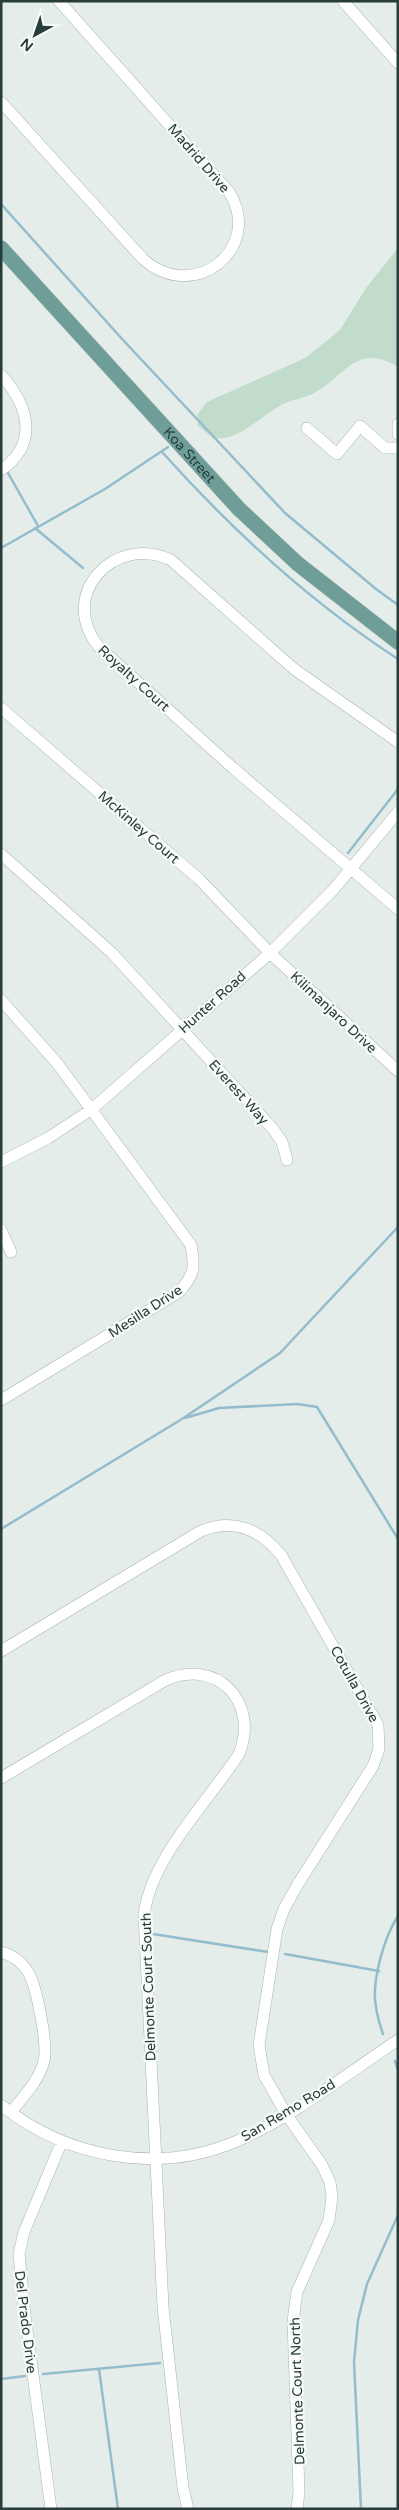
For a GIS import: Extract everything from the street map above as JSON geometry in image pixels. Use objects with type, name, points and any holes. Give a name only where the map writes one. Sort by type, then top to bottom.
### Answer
[{"type":"main road","name":"Koa Street","points":[[1,248],[239,510],[298,564],[398,642]]},
{"type":"street","name":"Madrid Drive","points":[[1,102],[143,259],[157,270],[175,276],[194,276],[213,268],[228,253],[236,239],[238,221],[235,204],[229,192],[59,1]]},
{"type":"street","points":[[344,1],[398,63]]},
{"type":"street","points":[[1,375],[16,392],[24,409],[27,424],[23,444],[14,458],[1,470]]},
{"type":"street","points":[[398,424],[398,434]]},
{"type":"street","points":[[307,428],[337,454],[360,426],[385,448],[398,448]]},
{"type":"street","name":"Royalty Court","points":[[398,742],[294,668],[171,560],[152,552],[132,553],[107,564],[92,582],[86,598],[85,611],[90,635],[99,647],[233,768],[398,908]]},
{"type":"street","name":"McKinley Court","points":[[1,708],[199,879],[270,953]]},
{"type":"street","name":"Hunter Road","points":[[1,1162],[48,1138],[92,1109],[270,953],[352,868],[398,812]]},
{"type":"street","points":[[1,854],[112,953],[183,1029]]},
{"type":"street","name":"Kilimanjaro Drive","points":[[270,953],[398,1071]]},
{"type":"street","name":"Mesilla Drive","points":[[1,1000],[57,1063],[92,1109],[191,1245],[195,1264],[190,1279],[179,1292],[1,1400]]},
{"type":"street","name":"Everest Way","points":[[183,1029],[273,1129],[282,1142],[286,1160]]},
{"type":"street","points":[[1,1230],[11,1252]]},
{"type":"street","name":"Cotulla Drive","points":[[1,1651],[209,1528],[231,1525],[254,1531],[263,1536],[281,1555],[371,1709],[378,1725],[380,1741],[373,1766],[298,1884],[284,1909],[277,1929],[260,2056],[264,2075],[286,2114]]},
{"type":"street","name":"Delmonte Court South","points":[[1,1778],[164,1681],[180,1675],[202,1674],[217,1680],[233,1693],[243,1710],[245,1737],[239,1754],[160,1866],[146,1903],[144,1927],[155,2158]]},
{"type":"street","points":[[1,1952],[16,1959],[28,1971],[46,2042],[45,2055],[40,2071],[11,2112]]},
{"type":"street","name":"San Remo Road","points":[[1,2105],[62,2141],[105,2154],[155,2158],[180,2156],[212,2150],[255,2133],[398,2040]]},
{"type":"street","name":"Delmonte Court North","points":[[286,2114],[322,2165],[330,2182],[332,2198],[329,2220],[297,2292],[293,2321],[299,2492],[297,2509]]},
{"type":"street","name":"Del Prado Drive","points":[[51,2509],[25,2315],[19,2254],[24,2232],[62,2141]]},
{"type":"street","points":[[155,2158],[162,2307],[183,2488],[188,2509]]},
{"type":"green space","points":[[398,248],[398,367],[384,360],[371,358],[361,360],[314,393],[277,407],[243,431],[226,438],[212,436],[198,426],[197,415],[207,402],[305,358],[340,330],[366,288]]},
{"type":"waterway","points":[[1,204],[123,340],[285,513],[398,605]]},
{"type":"waterway","points":[[1,548],[105,489],[168,447]]},
{"type":"waterway","points":[[162,452],[216,509],[273,563],[334,614],[398,659]]},
{"type":"waterway","points":[[8,473],[38,526]]},
{"type":"waterway","points":[[35,528],[83,568]]},
{"type":"waterway","points":[[348,853],[398,789]]},
{"type":"waterway","points":[[1,1529],[182,1419],[280,1353],[398,1227]]},
{"type":"waterway","points":[[185,1418],[219,1408],[298,1404],[317,1407],[398,1539]]},
{"type":"waterway","points":[[383,2034],[376,2010],[375,1986],[380,1960],[388,1936],[398,1916]]},
{"type":"waterway","points":[[153,1934],[268,1952]]},
{"type":"waterway","points":[[285,1954],[379,1971]]},
{"type":"waterway","points":[[395,2061],[398,2070]]},
{"type":"waterway","points":[[361,2509],[354,2362],[358,2320],[367,2284],[398,2215]]},
{"type":"waterway","points":[[43,2374],[160,2363]]},
{"type":"waterway","points":[[99,2369],[118,2509]]},
{"type":"waterway","points":[[1,2379],[25,2376]]}]
